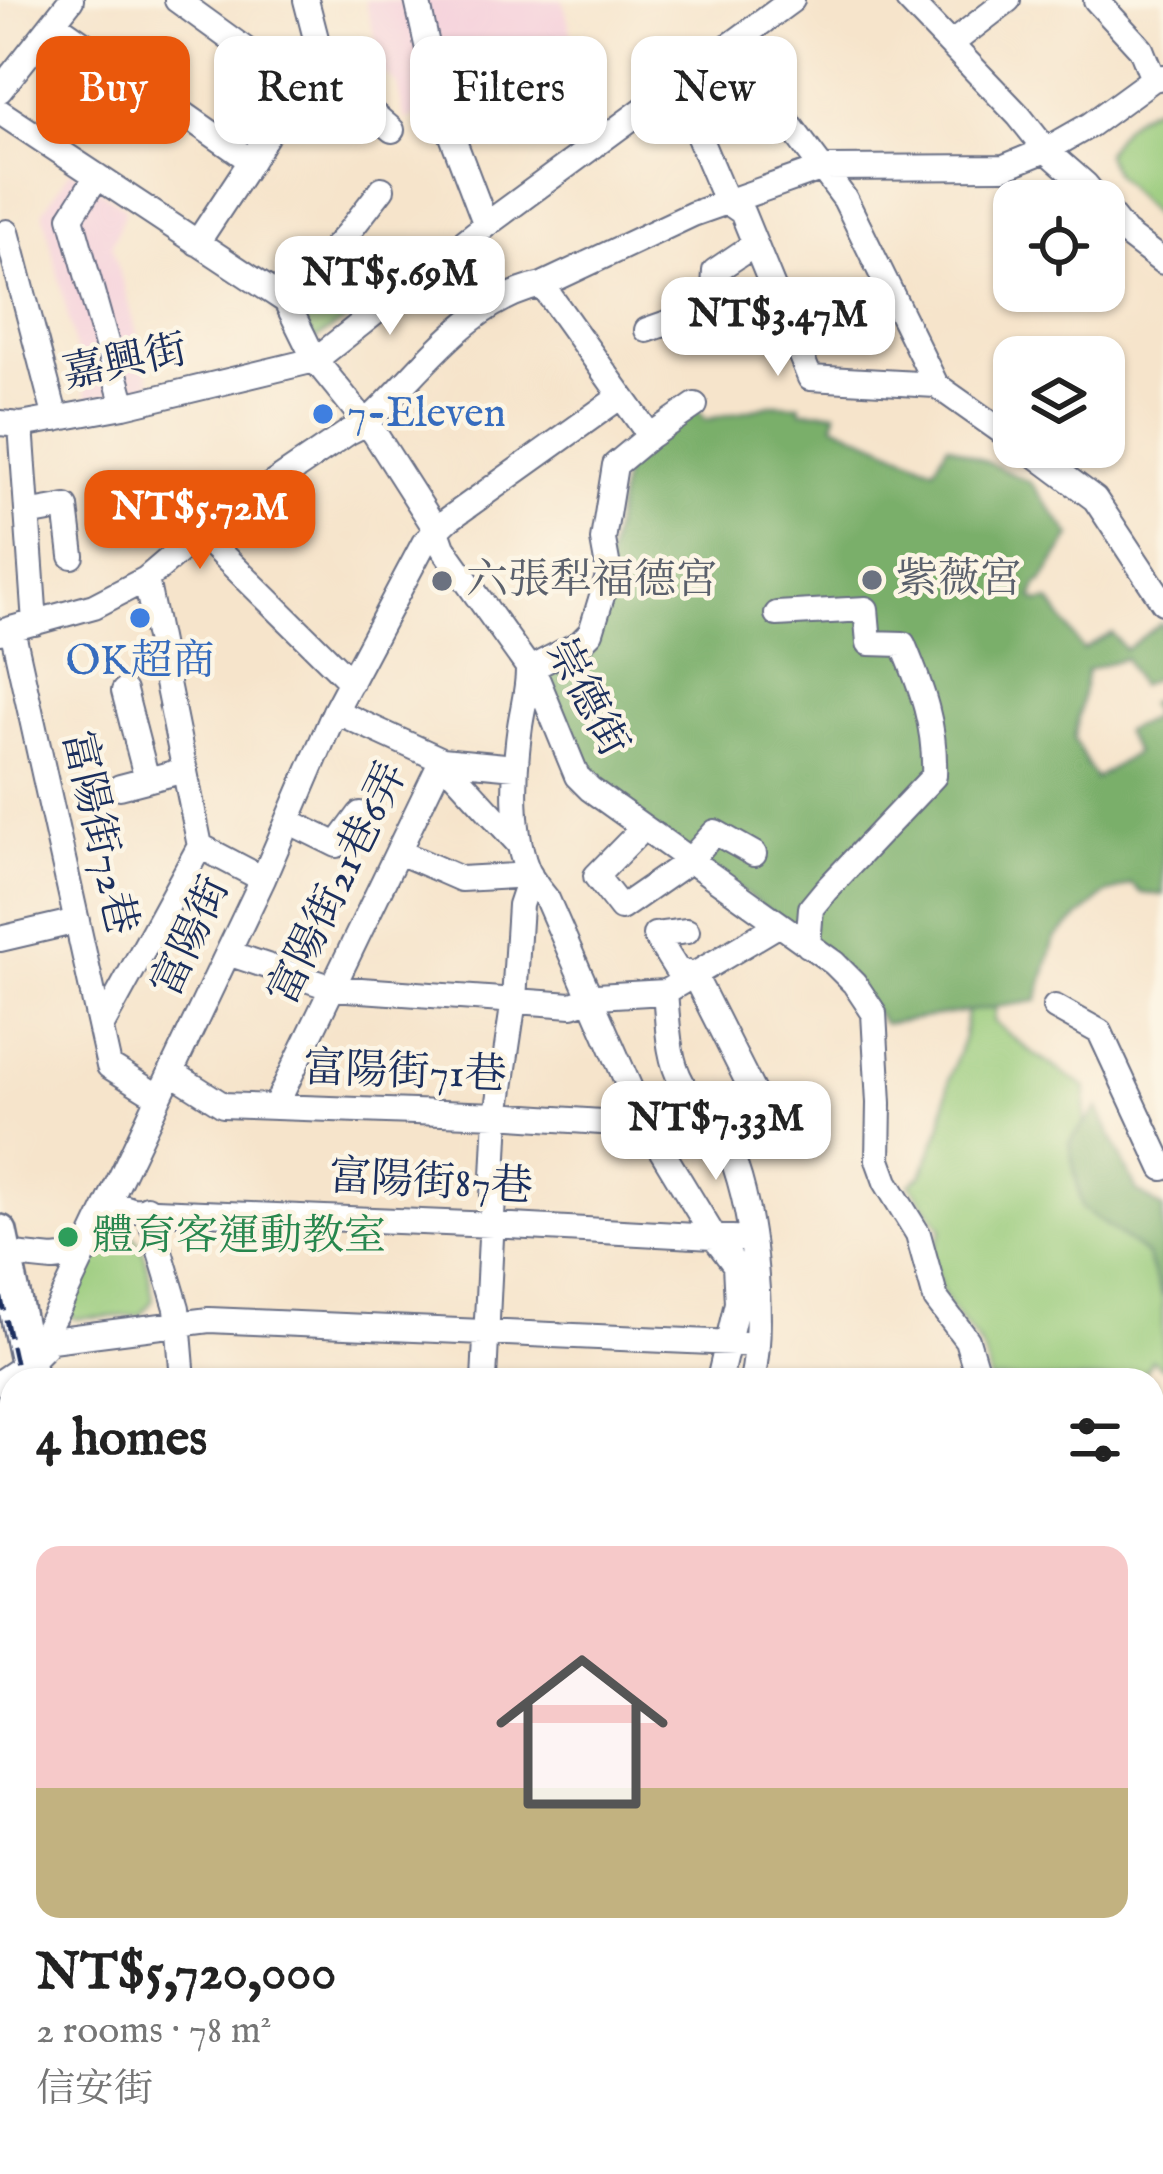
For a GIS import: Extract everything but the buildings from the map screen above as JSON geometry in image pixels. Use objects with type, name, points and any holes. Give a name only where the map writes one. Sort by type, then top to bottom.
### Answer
[{"type":"main road","points":[[2,1243],[14,1368]]},
{"type":"street","points":[[0,90],[71,0]]},
{"type":"street","points":[[178,0],[227,36]]},
{"type":"street","points":[[306,0],[315,36]]},
{"type":"street","points":[[417,0],[441,107],[486,224]]},
{"type":"street","name":"嘉興街","points":[[743,36],[793,0]]},
{"type":"street","points":[[908,0],[1019,116],[1046,151],[1080,180]]},
{"type":"street","points":[[951,44],[1008,0]]},
{"type":"street","points":[[16,628],[94,606],[146,579],[200,533],[365,424],[466,324],[524,289],[726,201],[823,168],[997,169],[1046,151],[1158,78],[1141,49],[1096,0]]},
{"type":"street","points":[[54,23],[251,161]]},
{"type":"street","points":[[0,112],[196,243],[292,294],[427,269]]},
{"type":"street","name":"嘉興街","points":[[10,424],[124,406],[315,360],[427,269],[631,116]]},
{"type":"street","points":[[386,125],[392,130]]},
{"type":"street","points":[[797,134],[845,199],[936,385],[993,425]]},
{"type":"street","points":[[196,243],[261,144]]},
{"type":"street","points":[[702,144],[726,201],[742,212],[810,378],[936,385]]},
{"type":"street","points":[[97,176],[71,217],[124,406]]},
{"type":"street","points":[[292,294],[382,188]]},
{"type":"street","points":[[1125,220],[1163,243]]},
{"type":"street","points":[[7,232],[56,419]]},
{"type":"street","points":[[1125,233],[1163,262]]},
{"type":"street","points":[[647,330],[713,308],[715,271],[755,244]]},
{"type":"street","points":[[542,285],[650,436]]},
{"type":"street","name":"崇德街","points":[[292,294],[315,360],[365,424],[437,531],[443,548],[538,681],[577,776],[834,964],[874,1013],[878,1160],[917,1234],[936,1299],[967,1340],[975,1368]]},
{"type":"street","name":"富陽街","points":[[21,1368],[58,1307],[263,879],[335,711],[424,543],[449,519],[621,396]]},
{"type":"street","points":[[694,405],[615,465],[603,540],[609,573],[591,632],[580,643],[528,670],[515,767],[519,844],[530,875],[547,899],[646,1125],[735,1265],[737,1303],[722,1368]]},
{"type":"street","name":"富陽街72巷","points":[[10,424],[27,514],[16,628],[76,921],[109,1066],[160,1097]]},
{"type":"street","points":[[1053,468],[1095,499],[1163,602]]},
{"type":"street","points":[[27,514],[65,507],[72,556]]},
{"type":"street","points":[[200,533],[351,682]]},
{"type":"street","points":[[101,1027],[200,846],[146,579]]},
{"type":"street","points":[[777,614],[866,609],[869,643],[903,644],[929,707],[935,762],[934,776],[812,908],[808,945]]},
{"type":"street","points":[[124,691],[147,780]]},
{"type":"street","points":[[335,711],[442,760],[515,767]]},
{"type":"street","points":[[442,760],[519,844]]},
{"type":"street","name":"富陽街21巷6弄","points":[[275,1107],[442,760]]},
{"type":"street","points":[[120,787],[185,770]]},
{"type":"street","points":[[288,820],[337,845],[360,814]]},
{"type":"street","points":[[643,828],[596,876],[621,908],[688,861],[716,832],[754,854]]},
{"type":"street","points":[[200,846],[263,879]]},
{"type":"street","points":[[400,852],[461,879],[530,875]]},
{"type":"street","points":[[485,1368],[497,1115],[514,1000],[520,905],[530,875]]},
{"type":"street","points":[[0,939],[76,921]]},
{"type":"street","points":[[228,953],[332,988],[572,1005],[591,998],[665,992],[778,925]]},
{"type":"street","points":[[687,931],[655,934],[677,970],[694,975],[761,1108]]},
{"type":"street","points":[[665,992],[677,1074],[723,1136],[740,1173],[759,1306],[754,1368]]},
{"type":"street","points":[[1055,1006],[1100,1032],[1163,1168]]},
{"type":"street","name":"富陽街71巷","points":[[171,1072],[223,1105],[646,1125]]},
{"type":"street","name":"富陽街87巷","points":[[109,1202],[132,1210],[750,1239]]},
{"type":"street","points":[[147,1208],[177,1307],[182,1368]]},
{"type":"street","points":[[2,1243],[53,1259],[71,1257],[88,1242]]},
{"type":"street","points":[[24,1368],[51,1340],[209,1320],[758,1344]]},
{"type":"shaded area","points":[[365,0],[563,0],[572,36],[410,36],[410,118],[405,120],[397,84],[386,75],[386,36],[374,36]]},
{"type":"shaded area","points":[[71,170],[126,209],[112,245],[152,386],[87,398],[43,211]]},
{"type":"green space","points":[[1163,103],[1163,226],[1116,175],[1105,154],[1116,136],[1144,111]]},
{"type":"green space","points":[[383,297],[314,340],[292,300]]},
{"type":"green space","points":[[775,404],[836,412],[834,424],[934,468],[948,444],[1031,483],[1071,536],[1037,584],[1033,598],[1050,601],[1083,650],[1112,633],[1125,650],[1161,623],[1163,626],[1163,675],[1139,686],[1125,658],[1087,670],[1074,739],[1095,779],[1135,753],[1124,731],[1154,717],[1148,703],[1163,696],[1163,895],[1142,893],[1131,884],[1104,895],[1055,938],[1037,1001],[884,1024],[835,959],[580,774],[533,672],[594,633],[625,468],[696,407],[705,420]]},
{"type":"green space","points":[[998,985],[994,1022],[1086,1088],[1083,1164],[1163,1253],[1163,1368],[1152,1360],[1147,1368],[988,1368],[980,1346],[948,1303],[931,1257],[942,1229],[910,1184],[922,1175],[942,1124],[949,1079],[964,1037],[969,994]]},
{"type":"green space","points":[[1098,1108],[1137,1191],[1163,1209],[1163,1298],[1146,1254],[1082,1208],[1069,1143]]},
{"type":"green space","points":[[120,1228],[142,1248],[153,1300],[141,1315],[76,1319],[67,1314],[107,1230]]},
{"type":"railway","points":[[0,1293],[16,1368]]},
{"type":"place","name":"7-Eleven","points":[[323,414]]},
{"type":"place","name":"紫薇宮","points":[[872,580]]},
{"type":"place","name":"六張犁福德宮","points":[[442,581]]},
{"type":"place","name":"OK超商","points":[[140,618]]},
{"type":"place","name":"體育客運動教室","points":[[68,1237]]}]
